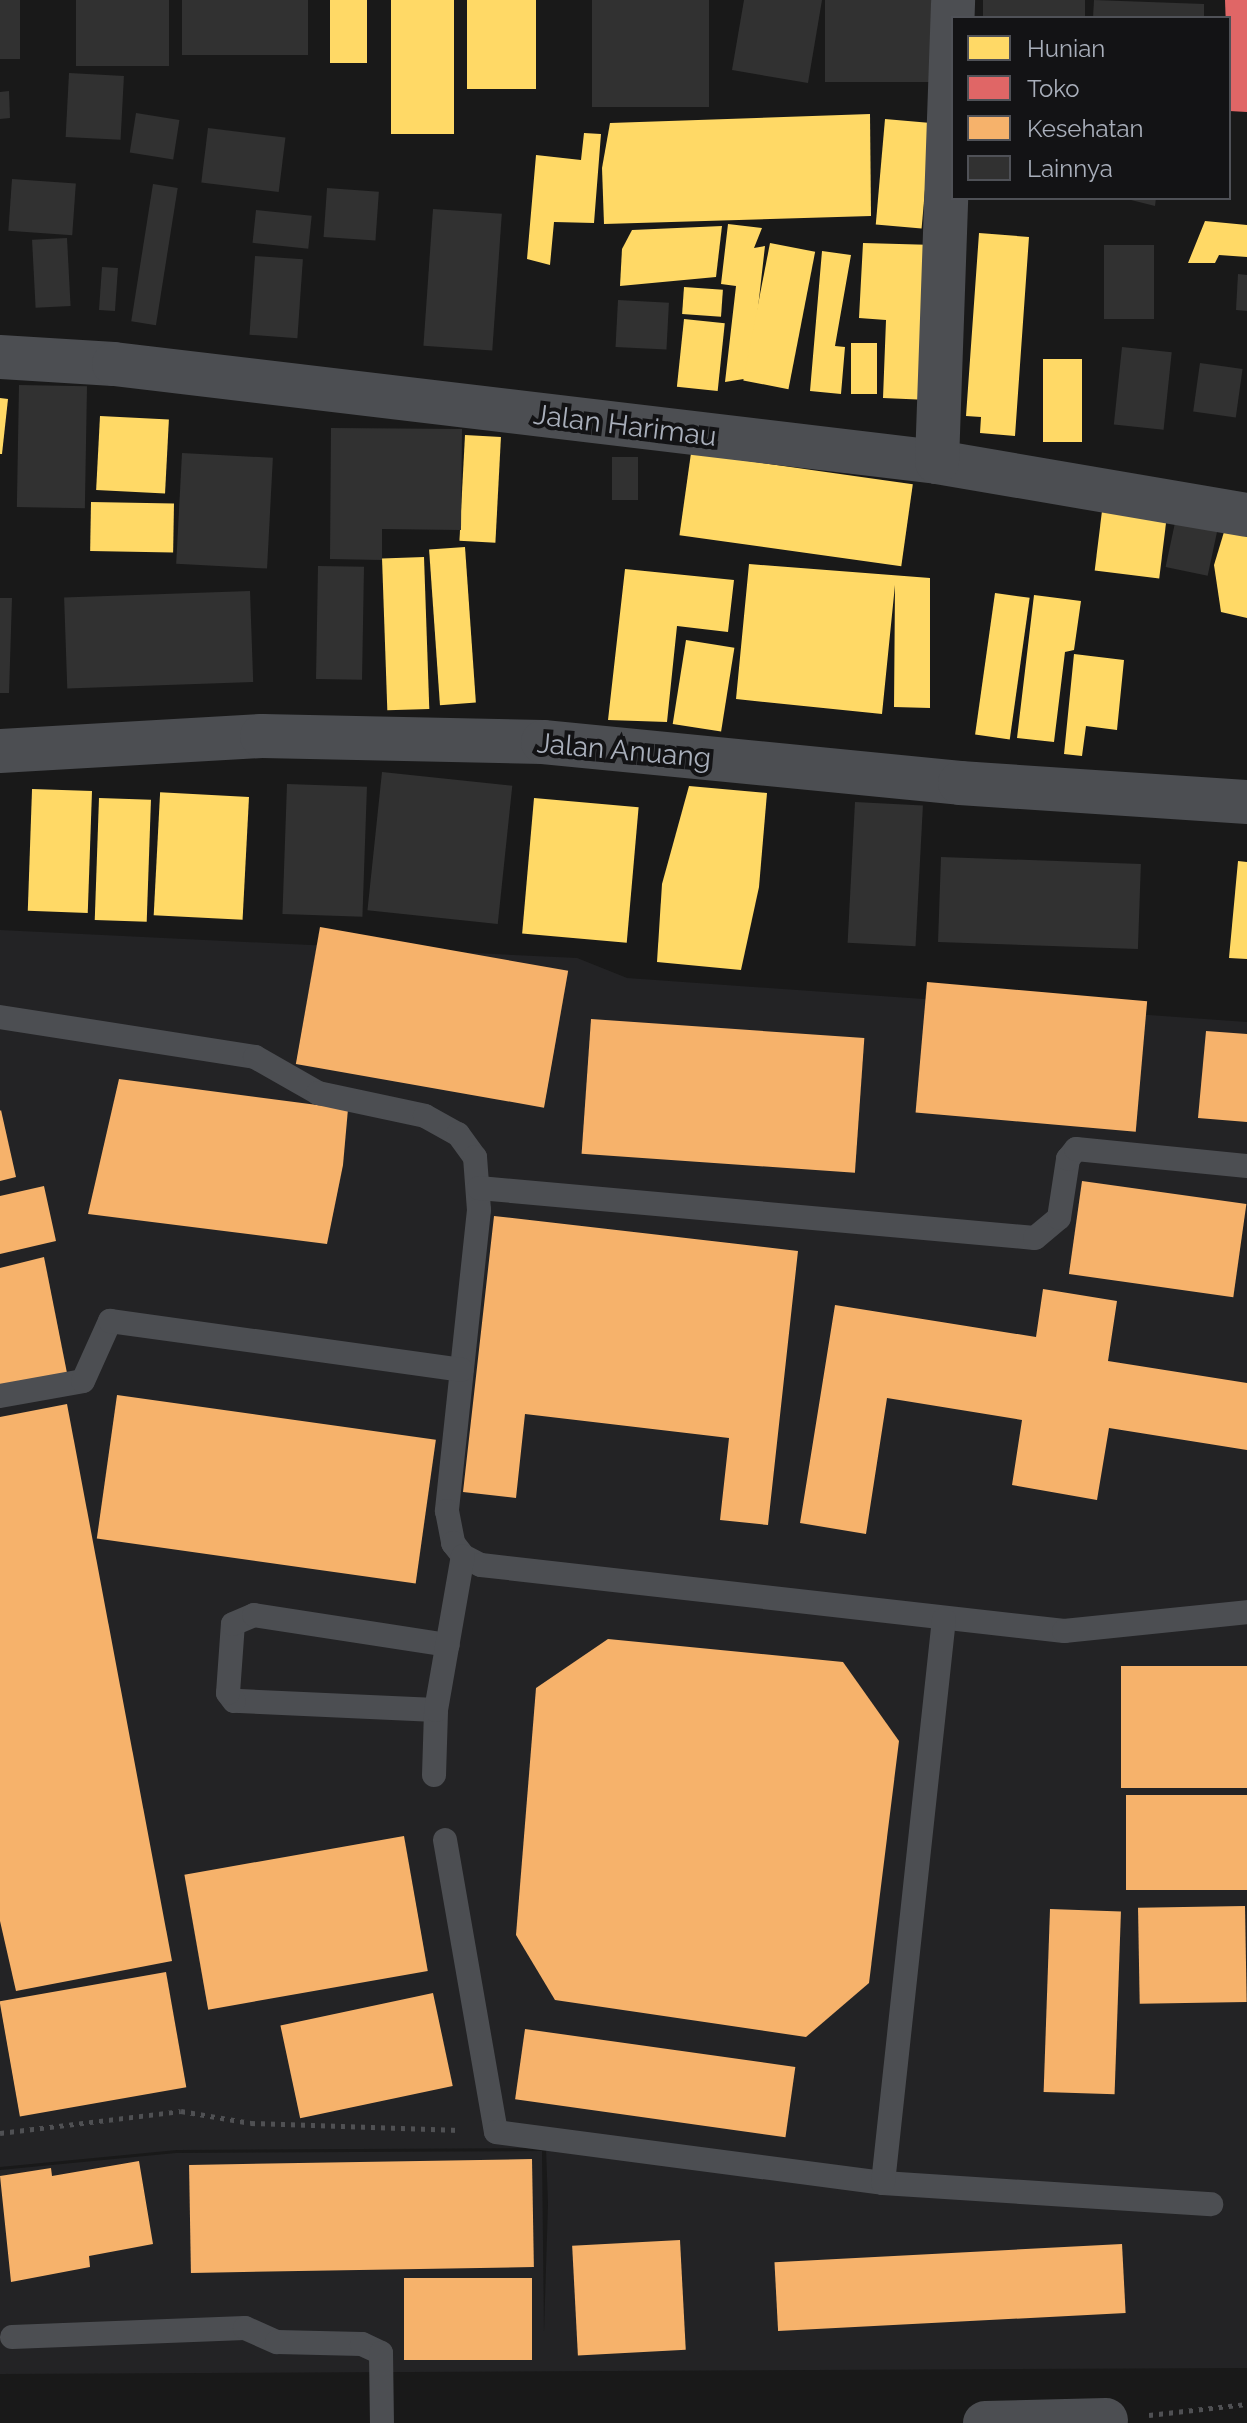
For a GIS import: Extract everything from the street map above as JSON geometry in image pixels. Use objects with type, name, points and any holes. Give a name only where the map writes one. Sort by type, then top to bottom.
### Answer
[{"type":"street","points":[[937,462],[951,58]]},
{"type":"street","name":"Jalan Harimau","points":[[0,357],[114,364],[937,462],[1247,515]]},
{"type":"street","name":"Jalan Anuang","points":[[0,751],[262,736],[543,742],[960,783],[1247,802]]},
{"type":"street","points":[[985,2423],[1106,2420]]},
{"type":"lane","points":[[0,1017],[255,1057],[318,1093],[425,1116],[458,1134],[475,1157],[479,1188],[447,1511],[453,1543],[463,1556],[481,1565],[1064,1631],[1247,1612]]},
{"type":"lane","points":[[479,1188],[1035,1238],[1059,1218],[1068,1159],[1076,1149],[1247,1166]]},
{"type":"lane","points":[[0,1396],[83,1381],[110,1321],[462,1370]]},
{"type":"lane","points":[[434,1775],[436,1710],[463,1556]]},
{"type":"lane","points":[[436,1710],[234,1701],[228,1693],[233,1624],[254,1615],[448,1645]]},
{"type":"lane","points":[[883,2183],[944,1619]]},
{"type":"lane","points":[[445,1840],[496,2132],[883,2183],[1211,2204]]},
{"type":"lane","points":[[12,2337],[245,2328],[277,2342],[362,2344],[381,2353],[382,2423]]},
{"type":"path","points":[[0,2133],[181,2111],[251,2123],[496,2132]]},
{"type":"path","points":[[1106,2420],[1247,2404]]},
{"type":"shaded area","points":[[0,930],[577,958],[627,978],[1247,1022],[1247,2368],[0,2374],[0,2170],[176,2153],[542,2151],[544,2332],[548,2204],[546,2148],[177,2150],[0,2167]]},
{"type":"building: Hunian","points":[[330,0],[367,0],[367,63],[330,63]]},
{"type":"building: Hunian","points":[[391,0],[454,0],[454,134],[391,134]]},
{"type":"building: Hunian","points":[[467,0],[536,0],[536,89],[467,89]]},
{"type":"building: Hunian","points":[[870,114],[871,216],[604,224],[602,168],[610,123]]},
{"type":"building: Hunian","points":[[885,119],[931,123],[922,229],[876,225]]},
{"type":"building: Hunian","points":[[584,133],[601,134],[594,223],[554,222],[550,265],[527,259],[536,155],[581,160]]},
{"type":"building: Hunian","points":[[1205,221],[1247,225],[1247,257],[1219,255],[1215,263],[1188,263]]},
{"type":"building: Hunian","points":[[728,224],[762,228],[754,248],[765,246],[750,378],[725,382],[736,286],[721,284]]},
{"type":"building: Hunian","points":[[722,226],[716,277],[620,286],[622,249],[632,230]]},
{"type":"building: Hunian","points":[[979,233],[1029,237],[1015,436],[980,433],[981,417],[966,416]]},
{"type":"building: Hunian","points":[[770,243],[815,252],[788,389],[743,380]]},
{"type":"building: Hunian","points":[[863,243],[935,245],[929,400],[883,398],[886,320],[859,318]]},
{"type":"building: Hunian","points":[[822,251],[851,255],[835,346],[845,347],[841,394],[810,391]]},
{"type":"building: Hunian","points":[[684,287],[723,290],[721,317],[682,314]]},
{"type":"building: Hunian","points":[[684,319],[725,323],[718,391],[677,387]]},
{"type":"building: Hunian","points":[[851,343],[877,343],[877,394],[851,394]]},
{"type":"building: Hunian","points":[[1043,359],[1082,359],[1082,442],[1043,442]]},
{"type":"building: Hunian","points":[[0,398],[8,399],[2,454],[0,454]]},
{"type":"building: Hunian","points":[[100,416],[169,420],[165,494],[96,490]]},
{"type":"building: Hunian","points":[[465,435],[501,437],[495,543],[459,541]]},
{"type":"building: Hunian","points":[[691,453],[913,484],[901,566],[679,535]]},
{"type":"building: Hunian","points":[[91,502],[174,503],[173,552],[90,551]]},
{"type":"building: Hunian","points":[[1102,511],[1167,519],[1159,578],[1095,571]]},
{"type":"building: Hunian","points":[[1227,522],[1247,526],[1247,618],[1221,612],[1214,565]]},
{"type":"building: Hunian","points":[[465,547],[476,703],[440,705],[429,550]]},
{"type":"building: Hunian","points":[[424,557],[429,709],[387,710],[382,558]]},
{"type":"building: Hunian","points":[[749,564],[930,578],[930,708],[894,707],[895,585],[882,714],[736,699]]},
{"type":"building: Hunian","points":[[625,569],[734,580],[728,632],[677,626],[667,722],[608,720]]},
{"type":"building: Hunian","points":[[995,593],[1030,598],[1010,739],[975,735]]},
{"type":"building: Hunian","points":[[1034,595],[1081,601],[1074,650],[1065,652],[1054,742],[1017,738]]},
{"type":"building: Hunian","points":[[686,640],[734,648],[721,732],[673,724]]},
{"type":"building: Hunian","points":[[1074,654],[1124,660],[1117,730],[1086,726],[1082,756],[1064,754]]},
{"type":"building: Hunian","points":[[689,786],[767,793],[759,887],[741,970],[657,962],[662,884]]},
{"type":"building: Hunian","points":[[32,789],[92,791],[88,913],[28,911]]},
{"type":"building: Hunian","points":[[160,792],[249,797],[243,920],[154,915]]},
{"type":"building: Hunian","points":[[99,798],[151,800],[147,922],[95,920]]},
{"type":"building: Hunian","points":[[534,798],[639,807],[627,943],[522,933]]},
{"type":"building: Hunian","points":[[1238,861],[1247,862],[1247,959],[1229,958]]},
{"type":"building: Toko","points":[[1225,0],[1247,0],[1247,112],[1231,111],[1231,16],[1226,16]]},
{"type":"building: Kesehatan","points":[[320,927],[568,971],[544,1108],[296,1064]]},
{"type":"building: Kesehatan","points":[[927,982],[1147,1001],[1136,1132],[916,1113]]},
{"type":"building: Kesehatan","points":[[591,1019],[864,1038],[855,1173],[582,1154]]},
{"type":"building: Kesehatan","points":[[1206,1031],[1247,1034],[1247,1122],[1198,1118]]},
{"type":"building: Kesehatan","points":[[119,1079],[348,1109],[343,1165],[327,1244],[88,1214]]},
{"type":"building: Kesehatan","points":[[0,1111],[16,1177],[0,1181]]},
{"type":"building: Kesehatan","points":[[1082,1181],[1246,1204],[1233,1297],[1069,1274]]},
{"type":"building: Kesehatan","points":[[44,1186],[56,1241],[0,1254],[0,1196]]},
{"type":"building: Kesehatan","points":[[494,1216],[798,1251],[768,1525],[720,1520],[729,1438],[525,1414],[516,1498],[463,1492]]},
{"type":"building: Kesehatan","points":[[44,1257],[67,1373],[0,1386],[0,1268]]},
{"type":"building: Kesehatan","points":[[1043,1289],[1117,1301],[1108,1361],[1247,1383],[1247,1450],[1109,1428],[1097,1500],[1012,1485],[1022,1420],[887,1398],[866,1534],[800,1523],[835,1305],[1036,1337]]},
{"type":"building: Kesehatan","points":[[117,1395],[436,1440],[416,1583],[97,1539]]},
{"type":"building: Kesehatan","points":[[67,1404],[172,1961],[16,1991],[0,1921],[0,1417]]},
{"type":"building: Kesehatan","points":[[608,1639],[843,1662],[899,1741],[869,1983],[806,2037],[555,2000],[516,1935],[536,1688]]},
{"type":"building: Kesehatan","points":[[1121,1666],[1247,1666],[1247,1788],[1121,1788]]},
{"type":"building: Kesehatan","points":[[1126,1795],[1247,1795],[1247,1890],[1126,1890]]},
{"type":"building: Kesehatan","points":[[404,1836],[428,1971],[208,2010],[184,1875]]},
{"type":"building: Kesehatan","points":[[1245,1906],[1247,2002],[1140,2004],[1138,1908]]},
{"type":"building: Kesehatan","points":[[1050,1909],[1121,1911],[1115,2094],[1044,2092]]},
{"type":"building: Kesehatan","points":[[166,1972],[186,2087],[20,2117],[0,2001]]},
{"type":"building: Kesehatan","points":[[433,1993],[453,2086],[300,2118],[280,2025]]},
{"type":"building: Kesehatan","points":[[525,2029],[795,2067],[785,2137],[515,2099]]},
{"type":"building: Kesehatan","points":[[532,2159],[534,2267],[191,2273],[189,2165]]},
{"type":"building: Kesehatan","points":[[139,2161],[153,2244],[89,2256],[90,2267],[11,2282],[0,2176],[51,2168],[52,2176]]},
{"type":"building: Kesehatan","points":[[680,2240],[686,2350],[578,2356],[572,2246]]},
{"type":"building: Kesehatan","points":[[1122,2244],[1126,2313],[778,2331],[774,2262]]},
{"type":"building: Kesehatan","points":[[404,2278],[532,2278],[532,2360],[404,2360]]},
{"type":"building: Lainnya","points":[[0,0],[20,0],[20,59],[0,59]]},
{"type":"building: Lainnya","points":[[76,0],[169,0],[169,66],[76,66]]},
{"type":"building: Lainnya","points":[[182,0],[308,0],[308,55],[182,55]]},
{"type":"building: Lainnya","points":[[592,0],[709,0],[709,107],[592,107]]},
{"type":"building: Lainnya","points":[[744,0],[822,0],[808,83],[732,70]]},
{"type":"building: Lainnya","points":[[825,0],[931,0],[931,82],[825,82]]},
{"type":"building: Lainnya","points":[[983,0],[1085,0],[1085,16],[983,16]]},
{"type":"building: Lainnya","points":[[1094,0],[1204,4],[1204,16],[1093,16]]},
{"type":"building: Lainnya","points":[[69,73],[124,76],[121,140],[66,137]]},
{"type":"building: Lainnya","points":[[9,91],[10,118],[0,119],[0,92]]},
{"type":"building: Lainnya","points":[[136,113],[179,120],[173,159],[130,153]]},
{"type":"building: Lainnya","points":[[208,128],[285,138],[279,192],[201,183]]},
{"type":"building: Lainnya","points":[[12,179],[76,183],[72,235],[8,231]]},
{"type":"building: Lainnya","points":[[153,184],[178,188],[156,325],[131,321]]},
{"type":"building: Lainnya","points":[[327,188],[379,192],[375,241],[324,237]]},
{"type":"building: Lainnya","points":[[1131,200],[1156,200],[1155,206]]},
{"type":"building: Lainnya","points":[[433,209],[502,214],[492,350],[423,346]]},
{"type":"building: Lainnya","points":[[256,210],[312,216],[308,249],[253,243]]},
{"type":"building: Lainnya","points":[[67,238],[71,306],[36,308],[32,240]]},
{"type":"building: Lainnya","points":[[1104,245],[1154,245],[1154,319],[1104,319]]},
{"type":"building: Lainnya","points":[[255,256],[303,259],[297,338],[249,335]]},
{"type":"building: Lainnya","points":[[102,267],[118,268],[115,311],[99,310]]},
{"type":"building: Lainnya","points":[[1238,274],[1247,275],[1247,311],[1236,310]]},
{"type":"building: Lainnya","points":[[618,300],[669,303],[666,350],[616,347]]},
{"type":"building: Lainnya","points":[[1122,347],[1172,352],[1164,430],[1114,425]]},
{"type":"building: Lainnya","points":[[1200,363],[1243,369],[1236,418],[1193,412]]},
{"type":"building: Lainnya","points":[[19,385],[87,386],[85,508],[17,507]]},
{"type":"building: Lainnya","points":[[331,428],[462,429],[461,530],[382,529],[382,560],[330,559]]},
{"type":"building: Lainnya","points":[[182,453],[273,458],[267,569],[176,564]]},
{"type":"building: Lainnya","points":[[612,457],[638,457],[638,500],[612,500]]},
{"type":"building: Lainnya","points":[[1176,518],[1218,527],[1208,576],[1166,567]]},
{"type":"building: Lainnya","points":[[318,566],[364,567],[362,680],[316,679]]},
{"type":"building: Lainnya","points":[[250,591],[253,682],[67,688],[64,597]]},
{"type":"building: Lainnya","points":[[0,598],[12,598],[9,693],[0,693]]},
{"type":"building: Lainnya","points":[[382,772],[512,786],[498,924],[367,910]]},
{"type":"building: Lainnya","points":[[287,784],[367,787],[362,917],[282,914]]},
{"type":"building: Lainnya","points":[[855,802],[923,806],[916,946],[848,943]]},
{"type":"building: Lainnya","points":[[941,857],[1141,864],[1138,949],[938,942]]}]
